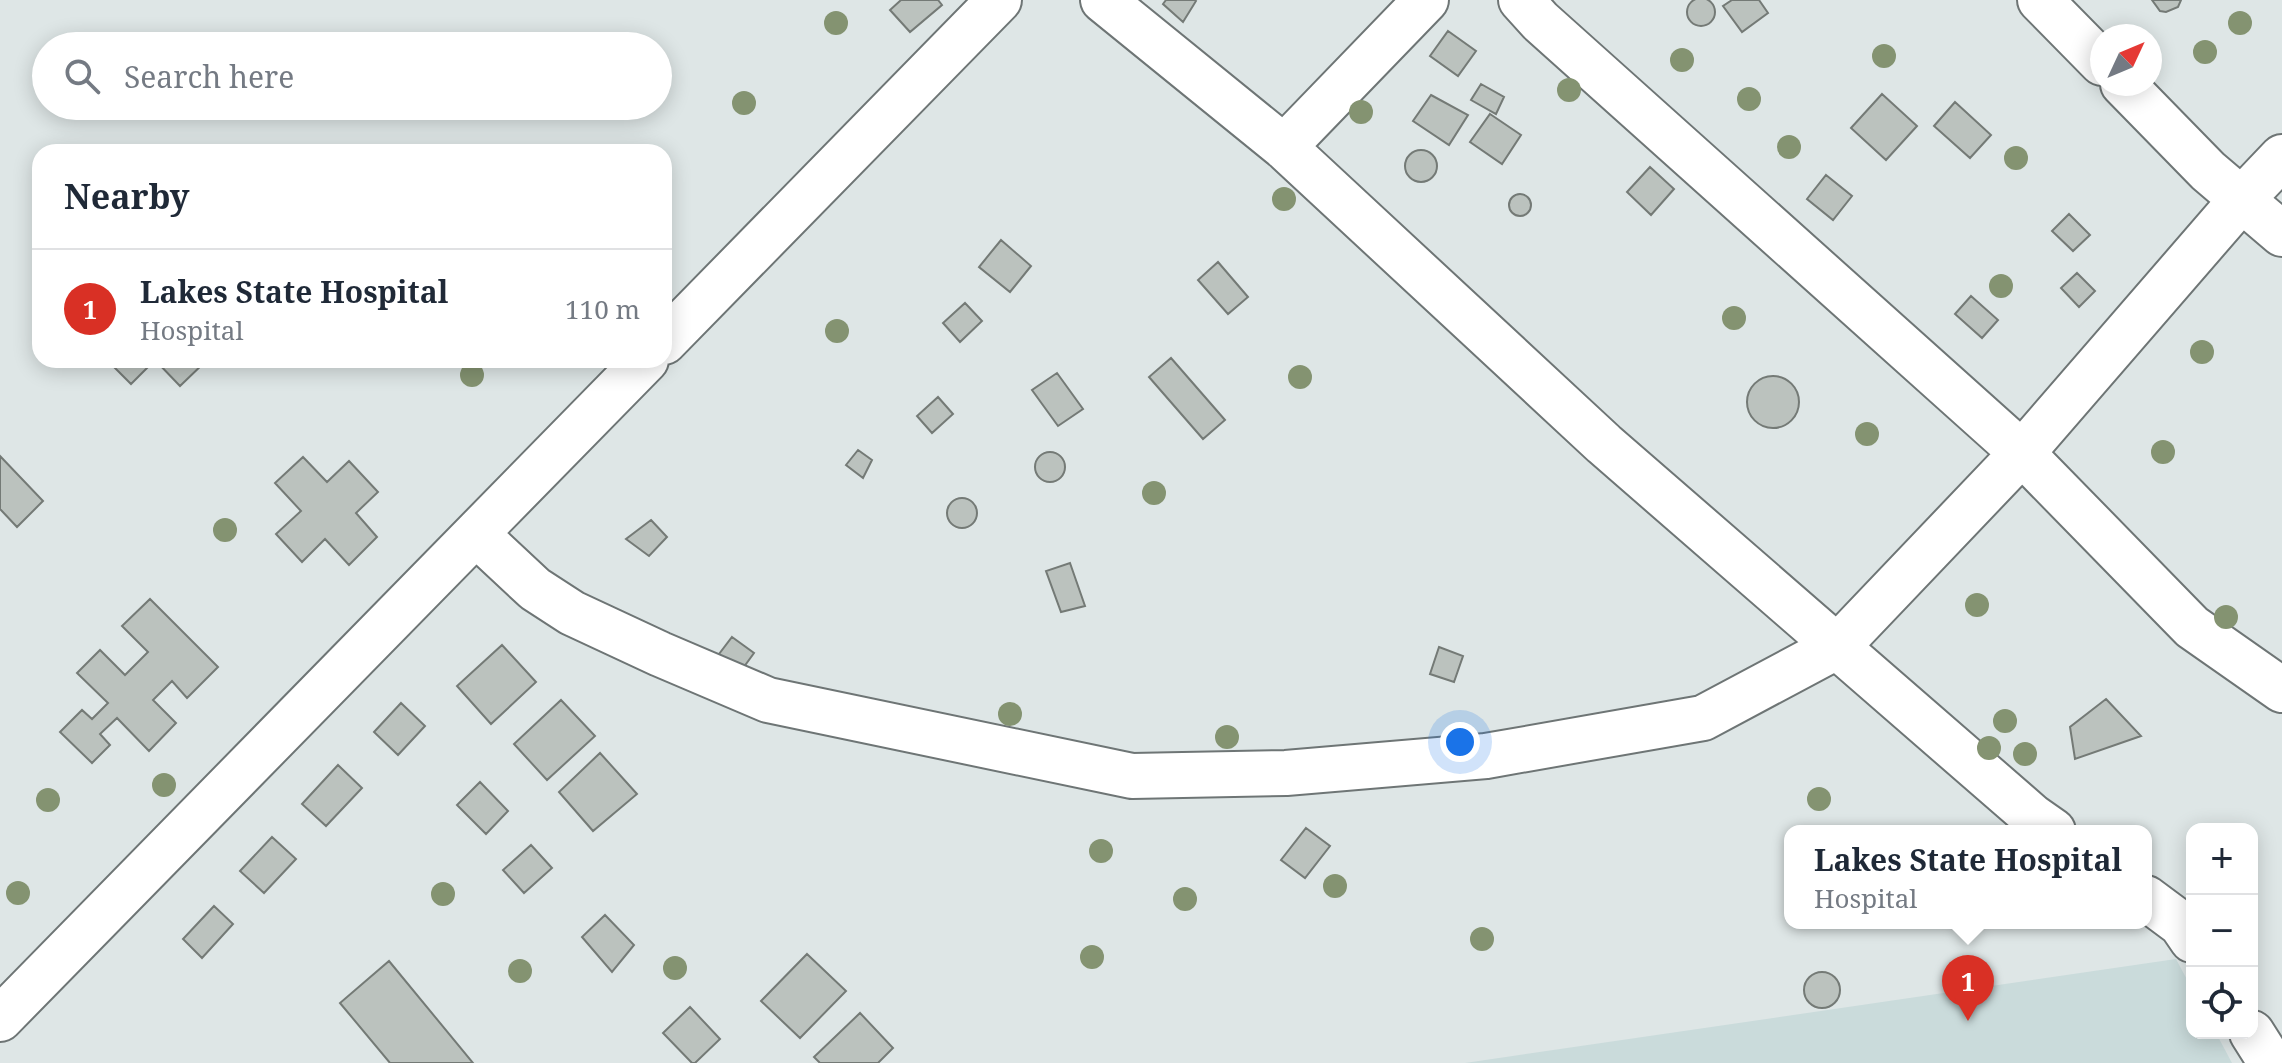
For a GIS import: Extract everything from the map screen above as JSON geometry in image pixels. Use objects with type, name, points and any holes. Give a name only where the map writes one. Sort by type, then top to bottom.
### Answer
[{"type":"street","points":[[672,334],[999,0]]},
{"type":"street","points":[[1103,0],[1284,147],[1604,444],[2044,825]]},
{"type":"street","points":[[1284,147],[1426,0]]},
{"type":"street","points":[[1521,0],[1563,42],[2022,453],[2192,627],[2282,690]]},
{"type":"street","points":[[2040,0],[2090,51]]},
{"type":"street","points":[[2135,96],[2208,171],[2282,234]]},
{"type":"street","points":[[476,534],[535,589],[572,613],[768,700],[1132,776],[1286,773],[1486,756],[1703,718],[1838,646],[2022,453],[2282,157]]},
{"type":"street","points":[[0,1019],[638,368]]},
{"type":"street","points":[[2152,902],[2186,931]]},
{"type":"street","points":[[2256,1039],[2271,1063]]},
{"type":"shaded area","points":[[2176,959],[2186,978],[2186,1039],[2219,1039],[2232,1063],[1465,1063]]},
{"type":"building","points":[[1696,-1],[1706,-1],[1714,7],[1714,17],[1706,25],[1696,25],[1688,17],[1688,7]]},
{"type":"building","points":[[901,0],[938,0],[942,5],[910,32],[890,10]]},
{"type":"building","points":[[1166,0],[1196,1],[1183,22],[1163,4]]},
{"type":"building","points":[[1732,0],[1759,0],[1768,13],[1742,32],[1723,6]]},
{"type":"building","points":[[2152,0],[2181,0],[2178,7],[2166,12],[2160,11]]},
{"type":"building","points":[[1448,31],[1476,51],[1458,76],[1430,56]]},
{"type":"building","points":[[1481,84],[1504,97],[1496,114],[1471,100]]},
{"type":"building","points":[[1882,94],[1917,126],[1886,160],[1851,128]]},
{"type":"building","points":[[1431,95],[1468,115],[1449,145],[1413,121]]},
{"type":"building","points":[[1955,102],[1991,135],[1970,158],[1934,126]]},
{"type":"building","points":[[1490,114],[1521,135],[1502,164],[1470,142]]},
{"type":"building","points":[[1421,150],[1433,154],[1437,166],[1433,178],[1421,182],[1409,178],[1405,166],[1409,154]]},
{"type":"building","points":[[1650,167],[1674,189],[1651,215],[1627,192]]},
{"type":"building","points":[[1826,175],[1852,196],[1833,220],[1807,199]]},
{"type":"building","points":[[1520,194],[1528,197],[1531,205],[1528,213],[1520,216],[1512,213],[1509,205],[1512,197]]},
{"type":"building","points":[[2069,214],[2090,235],[2073,251],[2052,231]]},
{"type":"building","points":[[1001,240],[1031,266],[1010,292],[979,267]]},
{"type":"building","points":[[1218,262],[1248,297],[1228,314],[1198,280]]},
{"type":"building","points":[[2077,273],[2095,291],[2079,307],[2061,288]]},
{"type":"building","points":[[1971,296],[1998,320],[1982,338],[1955,314]]},
{"type":"building","points":[[965,303],[982,321],[960,342],[943,323]]},
{"type":"building","points":[[1171,358],[1225,420],[1203,439],[1149,377]]},
{"type":"building","points":[[115,368],[147,368],[131,384]]},
{"type":"building","points":[[163,368],[199,368],[180,386]]},
{"type":"building","points":[[1057,373],[1083,409],[1058,426],[1032,390]]},
{"type":"building","points":[[1773,376],[1792,383],[1799,402],[1792,421],[1773,428],[1754,421],[1747,402],[1754,383]]},
{"type":"building","points":[[938,397],[953,414],[932,433],[917,416]]},
{"type":"building","points":[[858,450],[872,460],[863,478],[846,465]]},
{"type":"building","points":[[1050,452],[1061,456],[1065,467],[1061,478],[1050,482],[1039,478],[1035,467],[1039,456]]},
{"type":"building","points":[[0,456],[43,501],[17,527],[0,509]]},
{"type":"building","points":[[303,457],[327,482],[349,461],[378,492],[356,513],[377,537],[349,565],[325,539],[302,562],[276,534],[301,511],[275,483]]},
{"type":"building","points":[[962,498],[973,502],[977,513],[973,524],[962,528],[951,524],[947,513],[951,502]]},
{"type":"building","points":[[651,520],[667,537],[649,556],[626,539]]},
{"type":"building","points":[[1070,563],[1085,606],[1061,612],[1046,571]]},
{"type":"building","points":[[150,599],[218,667],[187,698],[172,681],[153,700],[176,723],[149,751],[117,718],[100,734],[110,745],[92,763],[60,732],[82,710],[92,719],[108,703],[77,673],[100,650],[125,675],[148,652],[122,626]]},
{"type":"building","points":[[732,637],[754,653],[738,675],[716,658]]},
{"type":"building","points":[[502,645],[536,682],[491,724],[457,686]]},
{"type":"building","points":[[1439,647],[1463,656],[1454,682],[1430,674]]},
{"type":"building","points":[[2106,699],[2141,736],[2075,759],[2070,727]]},
{"type":"building","points":[[561,700],[595,736],[547,780],[514,744]]},
{"type":"building","points":[[401,703],[425,726],[398,755],[374,732]]},
{"type":"building","points":[[600,753],[637,794],[593,831],[559,792]]},
{"type":"building","points":[[338,765],[362,788],[326,826],[302,804]]},
{"type":"building","points":[[480,782],[508,811],[486,834],[457,805]]},
{"type":"building","points":[[1306,828],[1330,846],[1305,878],[1281,860]]},
{"type":"building","points":[[272,837],[296,859],[264,893],[240,871]]},
{"type":"building","points":[[531,845],[552,868],[524,893],[503,870]]},
{"type":"building","points":[[214,906],[233,924],[202,958],[183,939]]},
{"type":"building","points":[[605,915],[634,945],[612,972],[582,937]]},
{"type":"building","points":[[807,954],[846,991],[800,1038],[761,1001]]},
{"type":"building","points":[[389,961],[473,1063],[390,1063],[340,1003]]},
{"type":"building","points":[[1822,972],[1835,977],[1840,990],[1835,1003],[1822,1008],[1809,1003],[1804,990],[1809,977]]},
{"type":"building","points":[[690,1007],[720,1039],[695,1063],[663,1033]]},
{"type":"building","points":[[860,1013],[893,1048],[878,1063],[820,1063],[814,1057]]},
{"type":"place","name":"Lakes State Hospital","points":[[1968,1021]]}]
